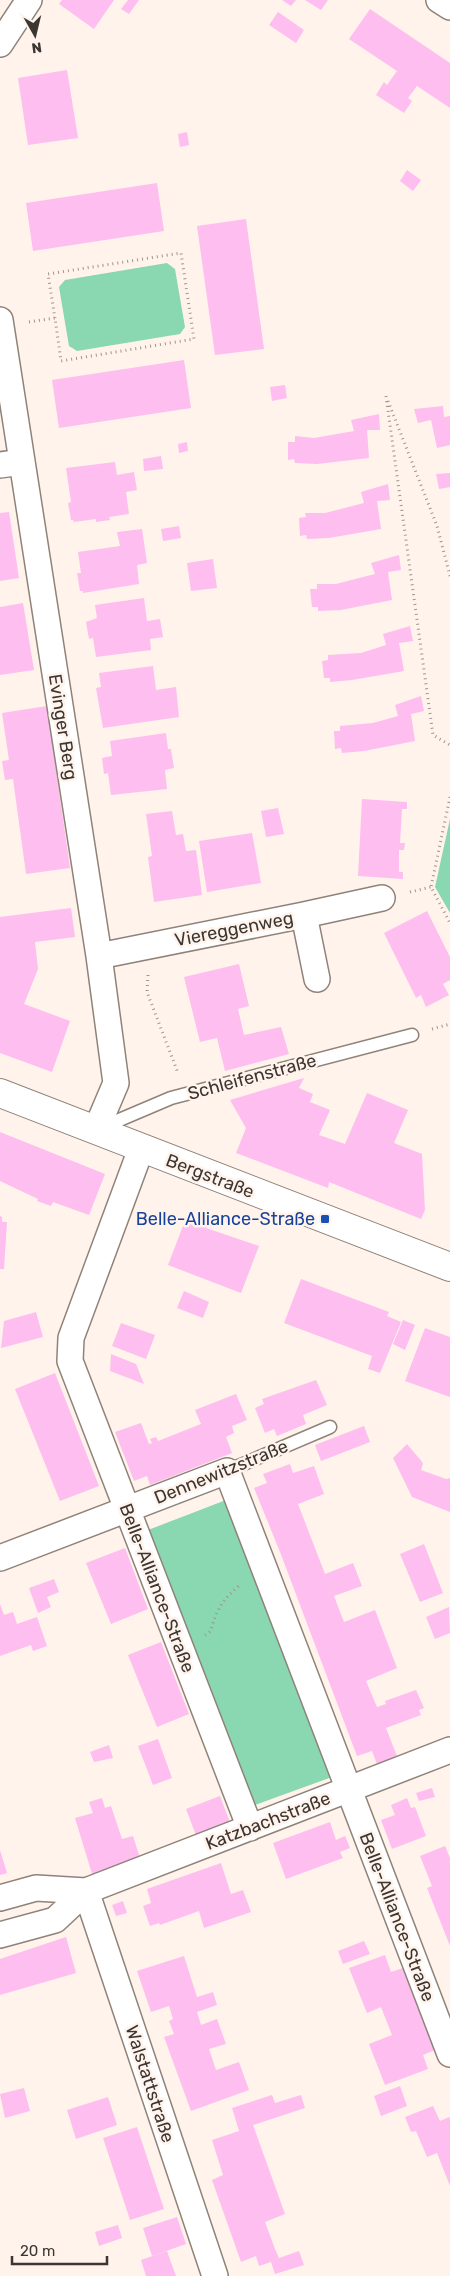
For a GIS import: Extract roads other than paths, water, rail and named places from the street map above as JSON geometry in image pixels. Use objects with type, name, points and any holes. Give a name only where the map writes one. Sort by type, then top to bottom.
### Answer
[{"type":"street","points":[[0,44],[29,0]]},
{"type":"street","points":[[439,0],[450,7]]},
{"type":"street","name":"Evinger Berg","points":[[0,323],[11,464],[99,956],[116,1083],[96,1130]]},
{"type":"street","points":[[304,915],[382,898]]},
{"type":"street","name":"Viereggenweg","points":[[99,956],[304,915],[317,979]]},
{"type":"street","name":"Bergstraße","points":[[0,1093],[450,1267]]},
{"type":"street","name":"Belle-Alliance-Straße","points":[[141,1149],[71,1338],[69,1348],[70,1361],[74,1378],[250,1828]]},
{"type":"street","name":"Belle-Alliance-Straße","points":[[227,1471],[450,2054]]},
{"type":"street","name":"Dennewitzstraße","points":[[0,1558],[227,1471]]},
{"type":"street","name":"Katzbachstraße","points":[[0,1935],[55,1920],[86,1891],[450,1750]]},
{"type":"street","name":"Katzbachstraße","points":[[0,1898],[36,1888],[86,1891]]},
{"type":"street","name":"Walstattstraße","points":[[86,1891],[215,2276]]},
{"type":"lane","name":"Schleifenstraße","points":[[96,1130],[171,1098],[412,1035]]},
{"type":"lane","name":"Dennewitzstraße","points":[[227,1471],[330,1427]]},
{"type":"place","name":"Belle-Alliance-Straße","points":[[325,1219]]}]
